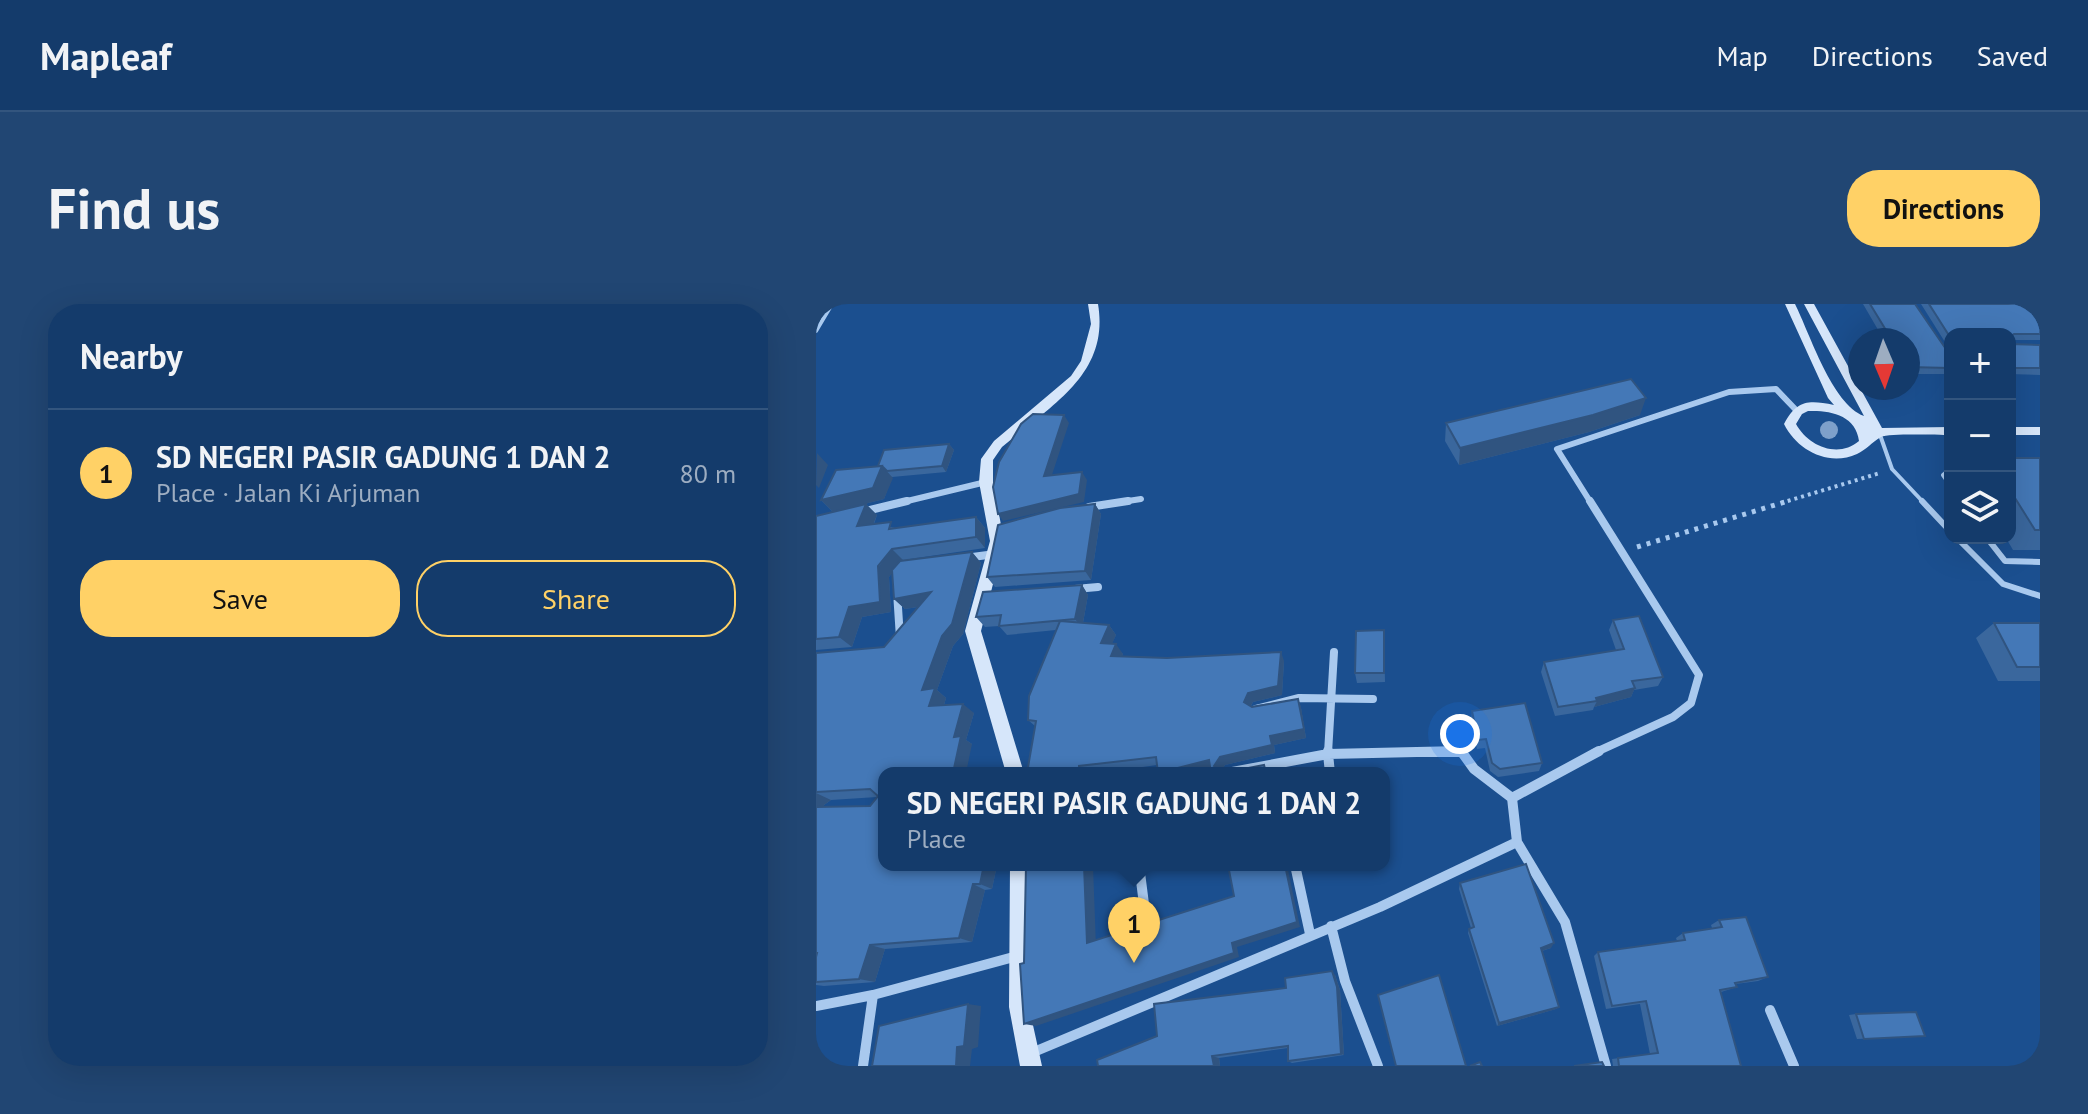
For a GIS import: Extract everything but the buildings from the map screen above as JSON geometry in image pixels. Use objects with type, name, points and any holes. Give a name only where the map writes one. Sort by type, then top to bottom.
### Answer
[{"type":"street","points":[[1013,767],[973,631],[989,594],[1002,529],[986,482],[991,450],[1075,379],[1087,361],[1096,324],[1093,304]]},
{"type":"street","points":[[1790,304],[1834,398],[1864,429],[1865,442],[1861,447]]},
{"type":"street","points":[[1809,304],[1877,428]]},
{"type":"street","points":[[1512,798],[1578,760],[1673,717],[1691,703],[1699,675],[1559,454],[1559,447],[1729,392],[1776,389],[1797,411]]},
{"type":"street","points":[[1877,428],[1861,447],[1843,454],[1807,445],[1798,439],[1790,424],[1797,411],[1816,406],[1851,416],[1877,428],[1944,431]]},
{"type":"street","points":[[2016,431],[2040,431]]},
{"type":"street","points":[[847,516],[986,482]]},
{"type":"street","points":[[1077,509],[1141,499]]},
{"type":"street","points":[[951,560],[996,554]]},
{"type":"street","points":[[893,646],[900,638],[896,578]]},
{"type":"street","points":[[1069,589],[1098,587]]},
{"type":"street","points":[[1329,767],[1334,652]]},
{"type":"street","points":[[1255,709],[1286,698],[1373,699]]},
{"type":"street","points":[[1259,767],[1328,754],[1461,751],[1474,769],[1512,798],[1517,842],[1565,922],[1606,1066]]},
{"type":"street","points":[[1019,871],[1019,1007],[1028,1060],[1310,934],[1380,907],[1517,842]]},
{"type":"street","points":[[1140,871],[1145,912]]},
{"type":"street","points":[[1296,871],[1310,934]]},
{"type":"street","points":[[1331,926],[1345,981],[1378,1066]]},
{"type":"street","points":[[816,1006],[873,995],[1018,956]]},
{"type":"street","points":[[863,1066],[873,995]]},
{"type":"street","points":[[1770,1010],[1794,1066]]},
{"type":"lane","points":[[816,331],[832,304]]},
{"type":"lane","points":[[1877,428],[1892,469],[1944,525]]},
{"type":"lane","points":[[1963,544],[1999,583],[2016,593],[2040,596]]},
{"type":"lane","points":[[1992,544],[2005,561],[2040,562]]},
{"type":"path","points":[[1622,552],[1892,469]]},
{"type":"place","name":"SD NEGERI PASIR GADUNG 1 DAN 2","points":[[1134,963]]}]
